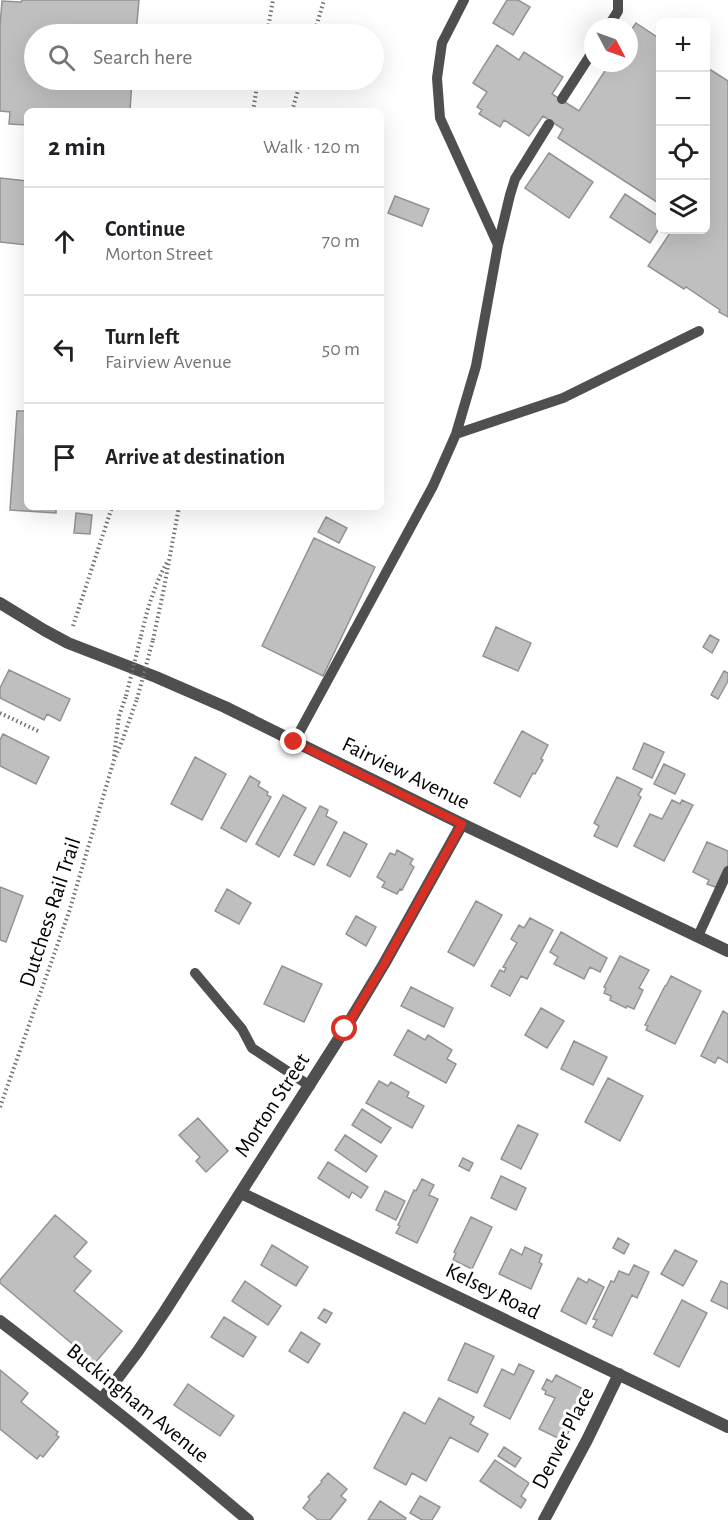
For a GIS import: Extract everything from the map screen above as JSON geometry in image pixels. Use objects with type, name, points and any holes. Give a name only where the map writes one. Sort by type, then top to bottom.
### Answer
[{"type":"street","name":"Fairview Avenue","points":[[0,603],[68,643],[188,690],[728,951]]},
{"type":"street","name":"Morton Street","points":[[102,1399],[138,1351],[310,1086],[384,964],[462,824]]},
{"type":"street","name":"Kelsey Road","points":[[241,1193],[728,1427]]},
{"type":"street","name":"Buckingham Avenue","points":[[0,1321],[102,1399],[248,1520]]},
{"type":"street","name":"Denver Place","points":[[544,1520],[619,1374]]},
{"type":"lane","points":[[464,0],[442,43],[437,78],[440,118],[498,245]]},
{"type":"lane","points":[[614,18],[618,11],[618,0]]},
{"type":"lane","points":[[562,99],[584,65]]},
{"type":"lane","points":[[294,742],[433,486],[456,434],[476,366],[498,245],[515,179],[549,124]]},
{"type":"lane","points":[[456,434],[563,398],[699,331]]},
{"type":"lane","points":[[698,936],[728,871]]},
{"type":"lane","points":[[195,973],[242,1029],[252,1048],[310,1086]]},
{"type":"path","points":[[269,24],[273,0]]},
{"type":"path","points":[[317,24],[324,0]]},
{"type":"path","points":[[253,108],[256,90]]},
{"type":"path","points":[[293,108],[298,90]]},
{"type":"path","points":[[68,643],[111,510]]},
{"type":"path","name":"Dutchess Rail Trail","points":[[0,1107],[69,912],[114,760],[137,699],[153,640],[178,510]]},
{"type":"path","name":"Dutchess Rail Trail","points":[[114,760],[119,716],[148,607],[157,581],[169,559]]},
{"type":"path","points":[[0,713],[38,731]]},
{"type":"building","points":[[22,0],[139,0],[137,24],[24,24],[24,90],[131,90],[130,108],[24,108],[24,125],[9,124],[10,112],[0,111],[2,1],[21,2]]},
{"type":"building","points":[[507,0],[518,0],[530,7],[513,35],[493,23]]},
{"type":"building","points":[[638,24],[656,36],[656,201],[558,138],[563,129],[543,116],[529,136],[504,120],[500,127],[479,114],[482,110],[477,107],[487,92],[473,83],[497,45],[519,60],[524,52],[563,77],[552,94],[579,111],[604,72],[638,72]]},
{"type":"building","points":[[710,70],[728,81],[728,317],[686,287],[684,289],[648,266],[669,234],[710,234]]},
{"type":"building","points":[[549,153],[593,182],[569,218],[525,188]]},
{"type":"building","points":[[0,178],[24,181],[24,245],[0,242]]},
{"type":"building","points":[[625,194],[656,214],[656,233],[650,243],[610,217]]},
{"type":"building","points":[[395,196],[429,209],[422,226],[388,213]]},
{"type":"building","points":[[17,411],[24,411],[24,510],[56,510],[56,513],[10,510]]},
{"type":"building","points":[[76,513],[92,515],[90,534],[74,533]]},
{"type":"building","points":[[326,517],[347,528],[339,543],[318,532]]},
{"type":"building","points":[[314,538],[375,567],[323,676],[262,646]]},
{"type":"building","points":[[496,627],[531,643],[518,671],[483,656]]},
{"type":"building","points":[[710,635],[719,640],[712,653],[703,647]]},
{"type":"building","points":[[9,670],[70,699],[60,721],[47,714],[44,720],[0,698],[0,688]]},
{"type":"building","points":[[724,671],[728,673],[728,681],[718,699],[711,695]]},
{"type":"building","points":[[522,731],[548,745],[541,759],[543,760],[520,797],[494,783]]},
{"type":"building","points":[[3,734],[49,757],[36,784],[0,766],[0,740]]},
{"type":"building","points":[[644,743],[664,752],[652,778],[633,769]]},
{"type":"building","points":[[195,757],[226,774],[202,820],[171,804]]},
{"type":"building","points":[[664,764],[685,774],[675,794],[654,784]]},
{"type":"building","points":[[250,776],[260,782],[258,786],[268,792],[267,795],[271,797],[246,842],[221,828]]},
{"type":"building","points":[[617,777],[642,789],[638,795],[641,797],[617,847],[594,836],[599,826],[594,823]]},
{"type":"building","points":[[283,795],[306,808],[279,857],[256,844]]},
{"type":"building","points":[[672,800],[680,804],[682,800],[693,805],[664,861],[634,846],[650,814],[662,819]]},
{"type":"building","points":[[320,806],[328,810],[326,816],[337,822],[314,865],[294,855]]},
{"type":"building","points":[[344,832],[367,844],[350,877],[327,865]]},
{"type":"building","points":[[707,842],[728,851],[728,865],[718,888],[707,884],[709,880],[693,872]]},
{"type":"building","points":[[397,850],[413,859],[410,864],[414,867],[402,890],[400,889],[397,894],[382,887],[385,882],[377,877],[390,853],[395,855]]},
{"type":"building","points":[[0,887],[23,896],[6,942],[0,940]]},
{"type":"building","points":[[227,889],[251,903],[239,924],[215,911]]},
{"type":"building","points":[[476,901],[502,915],[474,966],[448,952]]},
{"type":"building","points":[[356,916],[376,927],[366,946],[346,934]]},
{"type":"building","points":[[530,918],[553,930],[527,979],[521,976],[510,996],[491,986],[500,970],[504,972],[506,968],[503,967],[517,943],[511,939],[519,925],[524,928]]},
{"type":"building","points":[[561,932],[607,958],[600,972],[590,967],[584,979],[554,964],[558,957],[550,952]]},
{"type":"building","points":[[620,956],[649,970],[639,988],[643,990],[634,1009],[627,1006],[626,1008],[610,1000],[611,996],[604,993],[606,988],[604,987]]},
{"type":"building","points":[[282,966],[322,984],[304,1022],[264,1004]]},
{"type":"building","points":[[671,976],[701,991],[675,1044],[646,1030],[648,1026],[645,1025]]},
{"type":"building","points":[[411,987],[453,1008],[444,1027],[401,1006]]},
{"type":"building","points":[[541,1008],[564,1021],[547,1048],[525,1035]]},
{"type":"building","points":[[723,1011],[728,1014],[728,1063],[718,1057],[715,1063],[701,1056]]},
{"type":"building","points":[[408,1030],[425,1040],[428,1035],[452,1050],[447,1059],[456,1064],[446,1083],[394,1055]]},
{"type":"building","points":[[574,1041],[607,1057],[593,1085],[561,1069]]},
{"type":"building","points":[[608,1078],[643,1096],[620,1141],[585,1122]]},
{"type":"building","points":[[379,1081],[388,1086],[391,1082],[409,1092],[407,1097],[424,1106],[412,1128],[366,1103]]},
{"type":"building","points":[[362,1109],[391,1128],[381,1143],[352,1125]]},
{"type":"building","points":[[198,1118],[228,1151],[206,1172],[196,1161],[200,1157],[179,1135]]},
{"type":"building","points":[[518,1125],[538,1134],[521,1169],[501,1159]]},
{"type":"building","points":[[345,1135],[377,1156],[366,1172],[335,1150]]},
{"type":"building","points":[[463,1158],[473,1163],[469,1171],[459,1166]]},
{"type":"building","points":[[328,1162],[368,1187],[361,1198],[352,1192],[349,1198],[318,1178]]},
{"type":"building","points":[[501,1176],[526,1188],[516,1210],[491,1198]]},
{"type":"building","points":[[422,1179],[434,1185],[429,1195],[438,1199],[417,1243],[396,1233],[414,1190],[416,1191]]},
{"type":"building","points":[[385,1191],[405,1201],[396,1220],[376,1210]]},
{"type":"building","points":[[55,1215],[87,1242],[74,1257],[91,1271],[74,1291],[122,1331],[95,1363],[0,1283],[0,1280]]},
{"type":"building","points":[[471,1217],[492,1227],[472,1269],[453,1260],[456,1253],[454,1252]]},
{"type":"building","points":[[618,1238],[629,1244],[624,1254],[613,1248]]},
{"type":"building","points":[[272,1245],[308,1267],[296,1286],[261,1265]]},
{"type":"building","points":[[525,1247],[542,1255],[539,1262],[542,1264],[531,1289],[499,1274],[511,1249],[522,1255]]},
{"type":"building","points":[[675,1250],[697,1261],[683,1286],[661,1274]]},
{"type":"building","points":[[634,1265],[649,1272],[637,1298],[632,1295],[612,1336],[593,1327],[597,1320],[593,1319],[611,1281],[614,1282],[619,1271],[629,1275]]},
{"type":"building","points":[[578,1278],[587,1283],[589,1279],[604,1287],[586,1324],[561,1311]]},
{"type":"building","points":[[245,1281],[281,1306],[268,1325],[232,1301]]},
{"type":"building","points":[[721,1281],[728,1284],[728,1309],[711,1301]]},
{"type":"building","points":[[682,1300],[707,1313],[679,1367],[654,1354]]},
{"type":"building","points":[[324,1309],[332,1313],[326,1323],[318,1318]]},
{"type":"building","points":[[224,1317],[256,1337],[243,1357],[211,1337]]},
{"type":"building","points":[[301,1332],[320,1344],[308,1363],[289,1351]]},
{"type":"building","points":[[465,1343],[494,1356],[477,1393],[448,1380]]},
{"type":"building","points":[[519,1364],[534,1371],[510,1419],[484,1406],[502,1369],[514,1375]]},
{"type":"building","points":[[0,1370],[28,1393],[21,1402],[58,1432],[56,1435],[59,1437],[43,1457],[40,1455],[37,1459],[0,1429]]},
{"type":"building","points":[[556,1375],[589,1392],[564,1441],[539,1429],[555,1398],[545,1394],[546,1391],[542,1389],[547,1379],[552,1382]]},
{"type":"building","points":[[188,1384],[234,1416],[220,1436],[174,1405]]},
{"type":"building","points":[[439,1398],[474,1417],[470,1424],[488,1434],[478,1452],[450,1437],[426,1481],[412,1473],[406,1485],[374,1468],[404,1412],[425,1424]]},
{"type":"building","points":[[504,1447],[521,1458],[515,1467],[498,1456]]},
{"type":"building","points":[[495,1460],[529,1483],[521,1496],[526,1500],[521,1508],[480,1481]]},
{"type":"building","points":[[328,1473],[347,1489],[341,1496],[346,1500],[330,1520],[318,1520],[303,1508],[310,1499],[308,1497]]},
{"type":"building","points":[[420,1496],[440,1507],[432,1520],[422,1520],[410,1513]]},
{"type":"building","points":[[380,1501],[406,1518],[405,1520],[368,1520]]},
{"type":"route","points":[[294,742],[462,824],[345,1029]]}]
